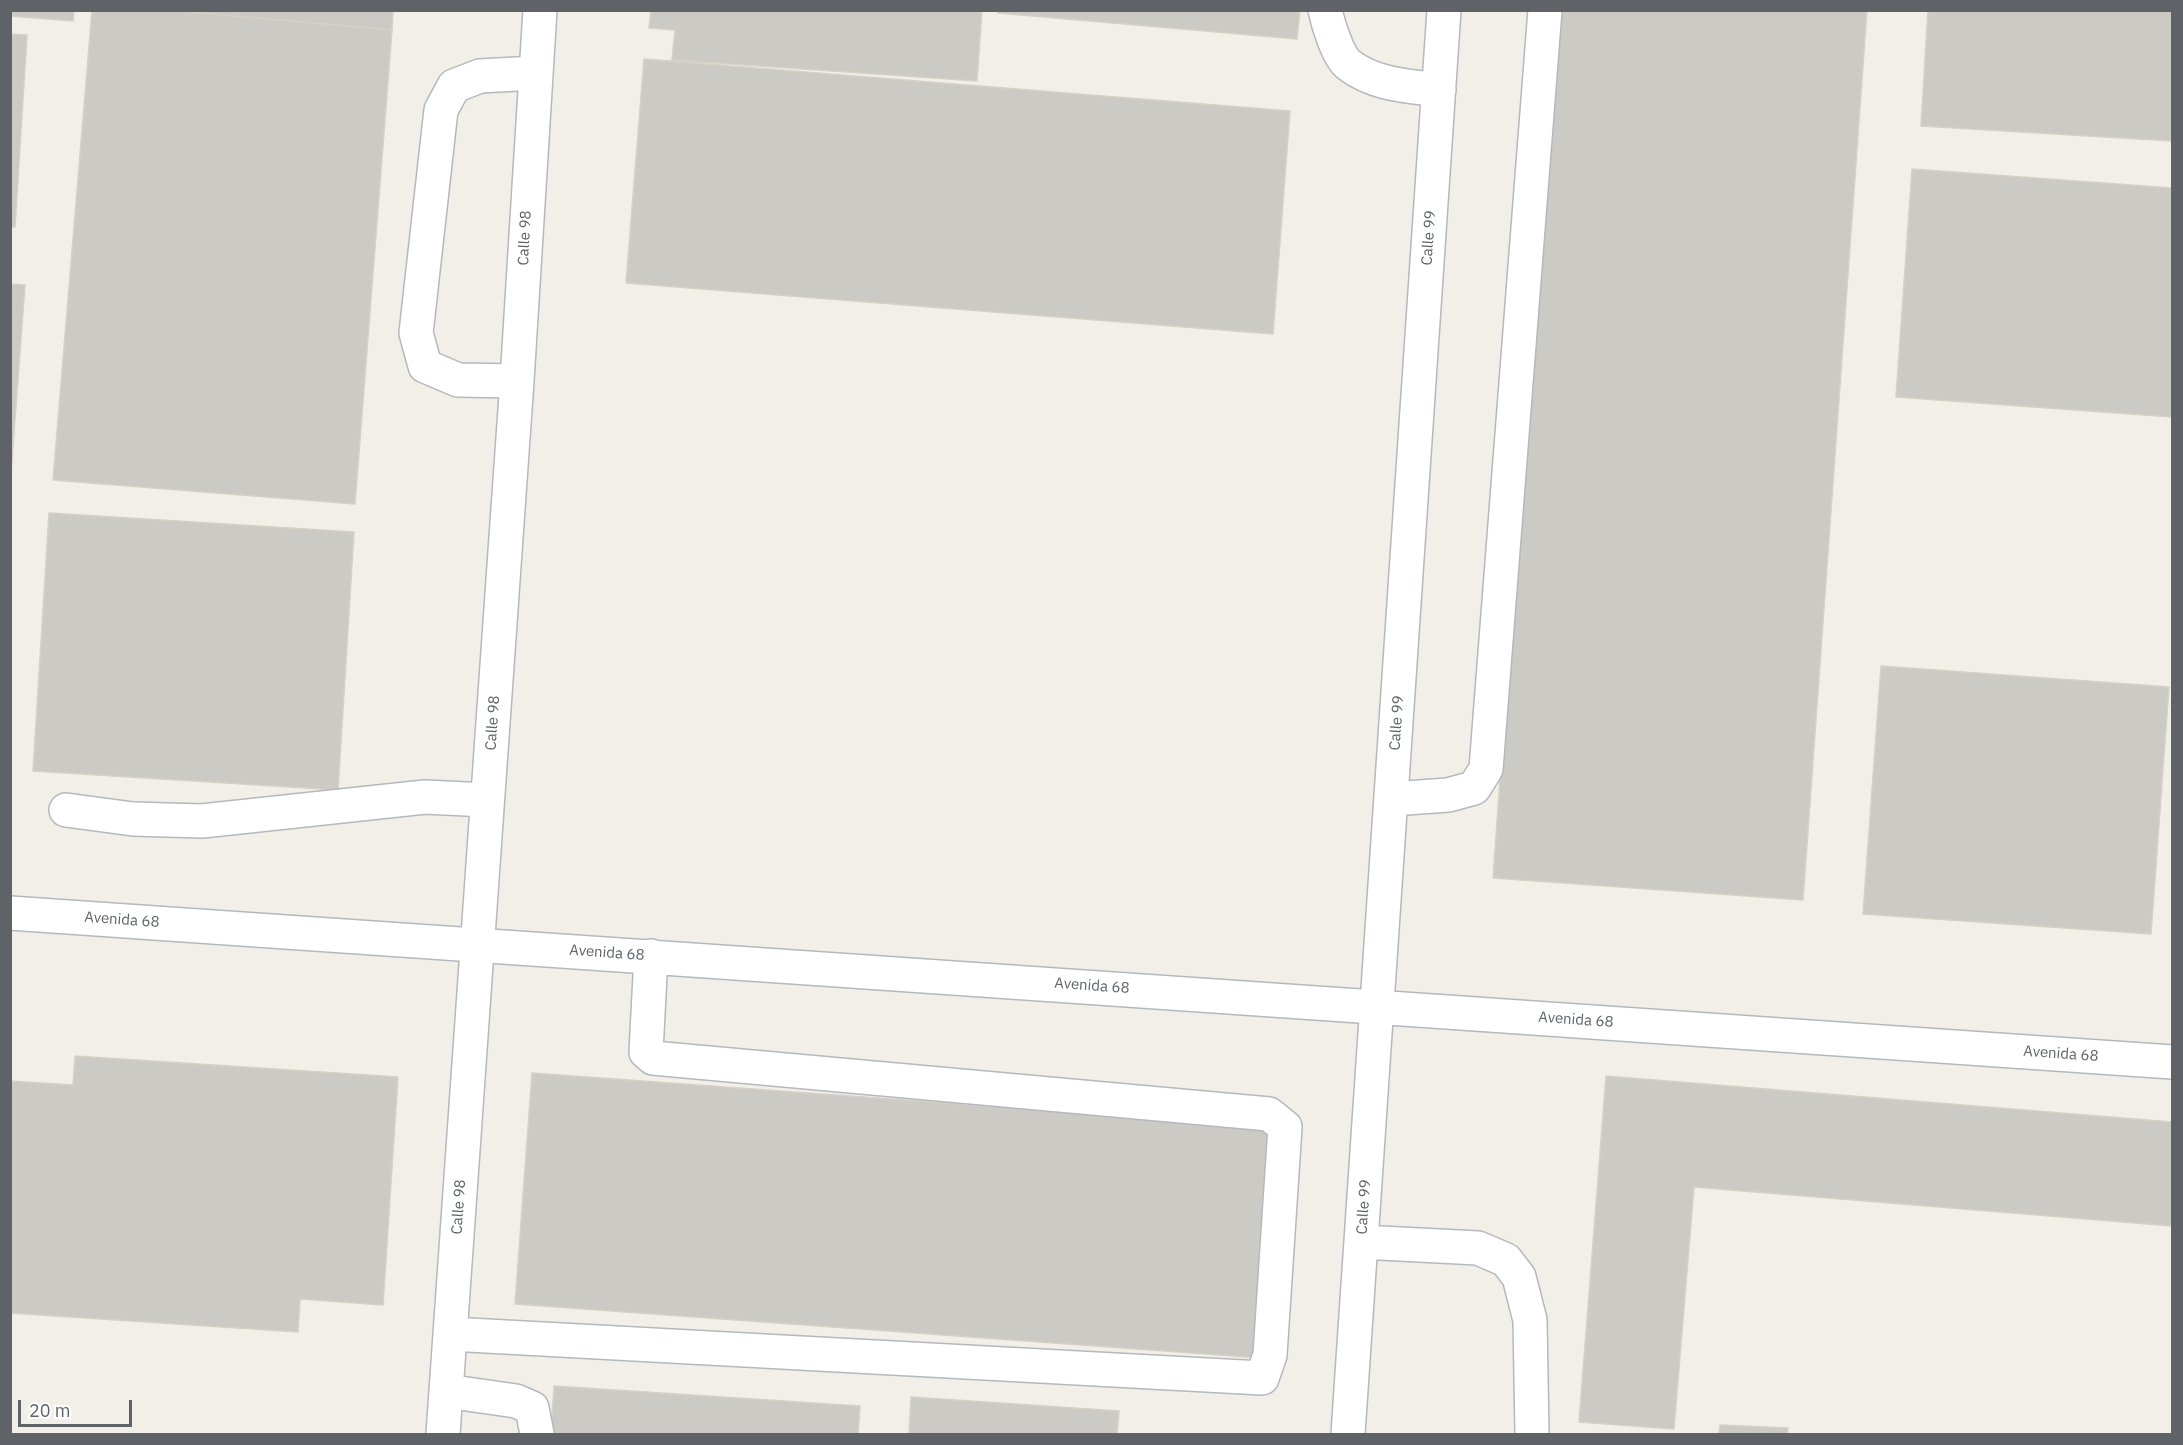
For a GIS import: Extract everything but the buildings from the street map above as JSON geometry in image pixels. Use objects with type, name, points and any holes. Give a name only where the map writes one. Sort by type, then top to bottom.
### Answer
[{"type":"lane","name":"Calle 98","points":[[443,1434],[517,381],[540,10]]},
{"type":"lane","points":[[1325,10],[1329,30],[1348,65],[1381,82],[1439,90]]},
{"type":"lane","name":"Calle 99","points":[[1348,1434],[1444,10]]},
{"type":"lane","points":[[1392,799],[1448,795],[1474,788],[1486,769],[1545,10]]},
{"type":"lane","points":[[517,381],[458,380],[425,366],[416,333],[441,110],[454,86],[480,76],[535,73]]},
{"type":"lane","points":[[66,810],[133,819],[202,821],[425,797],[487,800]]},
{"type":"lane","name":"Avenida 68","points":[[10,913],[2172,1062]]},
{"type":"lane","points":[[450,1334],[1262,1378],[1270,1355],[1286,1127],[1269,1113],[653,1058],[646,1052],[651,956]]},
{"type":"lane","points":[[1361,1242],[1478,1248],[1506,1260],[1519,1277],[1530,1320],[1532,1434]]},
{"type":"lane","points":[[446,1391],[516,1401],[532,1408],[537,1434]]}]
